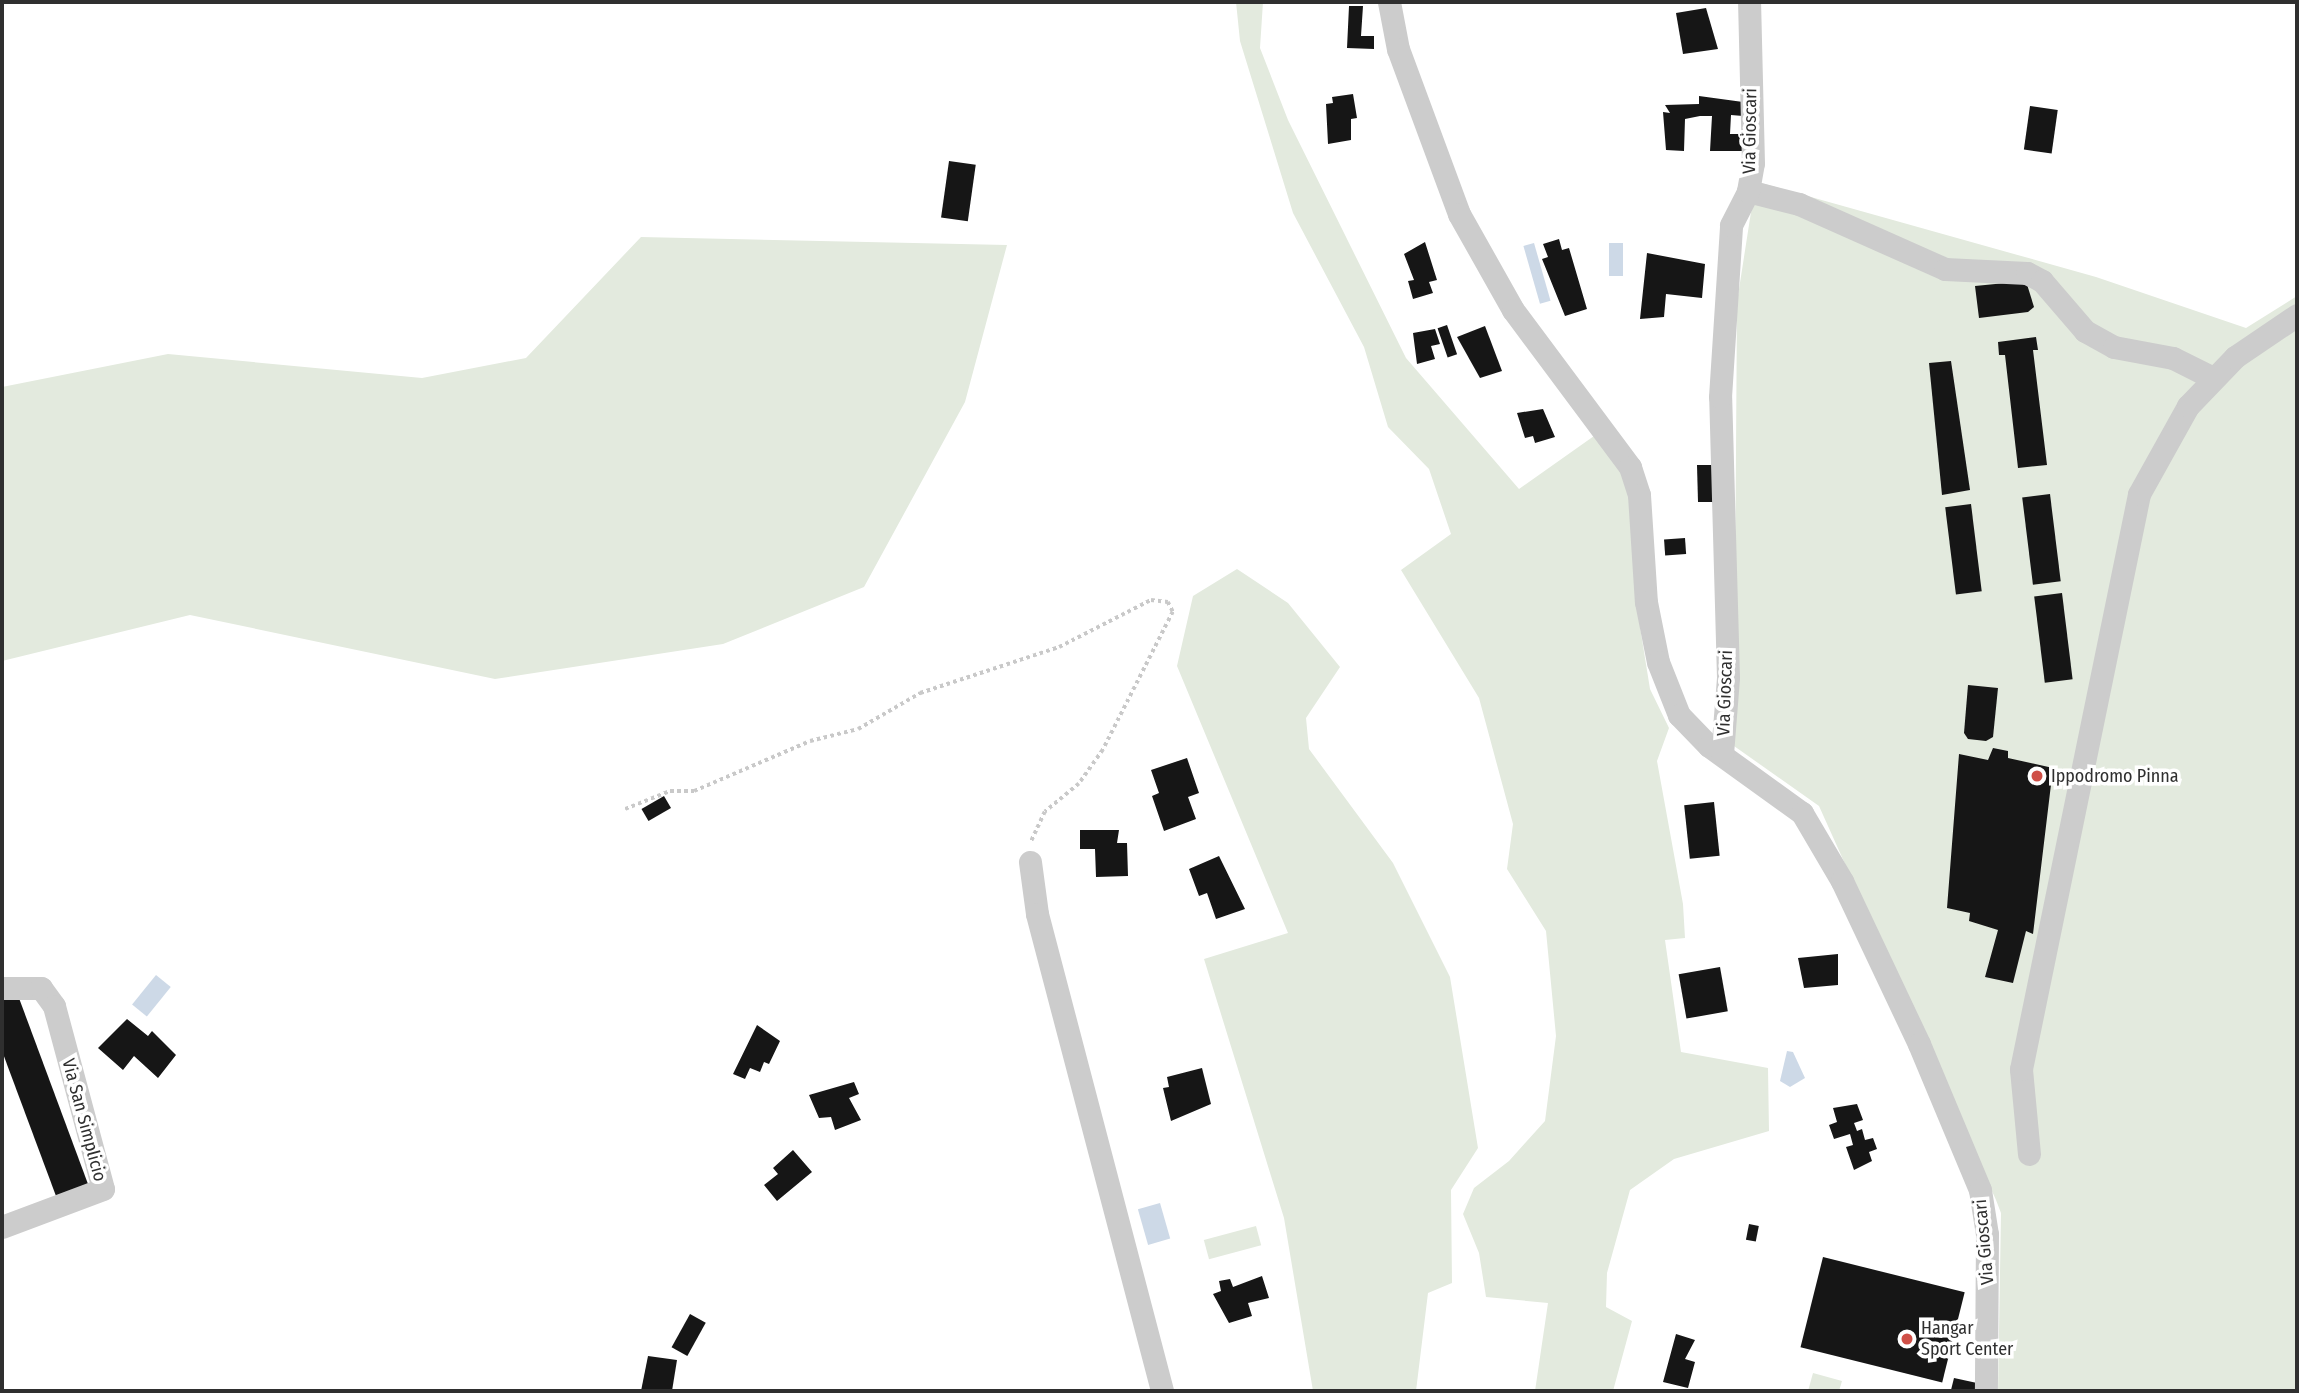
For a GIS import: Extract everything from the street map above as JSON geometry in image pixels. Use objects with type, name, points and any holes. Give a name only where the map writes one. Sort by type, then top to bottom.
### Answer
[{"type":"street","points":[[1389,2],[1398,49],[1459,214],[1513,310],[1630,467],[1639,495],[1646,603],[1658,662],[1679,715],[1722,754]]},
{"type":"street","name":"Via Gioscari","points":[[1749,2],[1753,163],[1748,191],[1731,225],[1720,397],[1728,677],[1722,754],[1802,813],[1820,841],[1919,1044],[1975,1177],[1987,1234],[1986,1391]]},
{"type":"street","points":[[1748,191],[1799,204],[1945,269],[2027,273],[2042,281],[2085,331],[2114,347],[2173,358],[2213,378]]},
{"type":"street","points":[[2029,1154],[2021,1069],[2139,494],[2188,406],[2213,378],[2297,316]]},
{"type":"street","points":[[1030,862],[1037,914],[1162,1391]]},
{"type":"street","name":"Via San Simplicio","points":[[2,988],[41,988],[54,1006],[103,1189],[2,1227]]},
{"type":"path","points":[[625,809],[670,792],[694,791],[784,751],[858,729],[920,693],[1059,647],[1151,600],[1168,602],[1173,612],[1103,750],[1079,784],[1045,812],[1031,843],[1030,862]]},
{"type":"shaded area","points":[[1236,2],[1263,2],[1260,48],[1288,120],[1406,358],[1519,489],[1594,436],[1622,471],[1639,530],[1640,627],[1650,689],[1669,728],[1657,761],[1683,904],[1685,938],[1665,940],[1681,1052],[1768,1068],[1769,1131],[1674,1159],[1630,1190],[1607,1273],[1606,1307],[1632,1321],[1613,1391],[1535,1391],[1548,1303],[1486,1297],[1479,1253],[1463,1214],[1474,1188],[1509,1161],[1545,1121],[1556,1036],[1546,931],[1507,869],[1513,824],[1479,698],[1401,570],[1451,534],[1429,469],[1388,427],[1364,347],[1293,213],[1240,41]]},
{"type":"shaded area","name":"Ippodromo Pinna","points":[[1761,183],[2096,277],[2246,328],[2297,296],[2297,1391],[1998,1391],[2001,1213],[1996,1200],[1819,806],[1734,746],[1737,302],[1751,212]]},
{"type":"shaded area","points":[[641,237],[1007,245],[965,402],[864,587],[723,644],[495,679],[190,615],[2,661],[2,387],[168,354],[422,378],[526,358]]},
{"type":"shaded area","points":[[1237,569],[1288,603],[1340,667],[1306,718],[1309,749],[1393,863],[1450,977],[1478,1148],[1451,1190],[1452,1283],[1428,1293],[1416,1391],[1313,1391],[1284,1218],[1204,959],[1288,933],[1177,666],[1193,596]]},
{"type":"shaded area","points":[[1256,1226],[1261,1245],[1209,1259],[1204,1240]]},
{"type":"shaded area","points":[[1813,1373],[1842,1381],[1839,1391],[1808,1391]]},
{"type":"water","points":[[1534,243],[1551,301],[1540,304],[1523,246]]},
{"type":"water","points":[[1609,243],[1623,243],[1623,276],[1609,276]]},
{"type":"water","points":[[156,975],[171,987],[147,1016],[132,1005]]},
{"type":"water","points":[[1787,1051],[1793,1052],[1805,1078],[1790,1087],[1780,1081]]},
{"type":"water","points":[[1160,1203],[1170,1239],[1148,1245],[1138,1209]]},
{"type":"building","points":[[1349,6],[1363,6],[1361,36],[1374,36],[1374,49],[1347,48]]},
{"type":"building","points":[[1706,8],[1718,49],[1683,54],[1676,13]]},
{"type":"building","points":[[1353,94],[1357,118],[1351,119],[1351,140],[1328,144],[1326,104],[1333,103],[1332,97]]},
{"type":"building","points":[[1699,96],[1743,102],[1743,116],[1731,115],[1730,134],[1743,134],[1743,151],[1710,151],[1712,116],[1685,119],[1684,151],[1666,150],[1663,112],[1670,113],[1665,105],[1699,104]]},
{"type":"building","points":[[2030,106],[2058,110],[2052,153],[2024,150]]},
{"type":"building","points":[[949,161],[976,165],[968,221],[941,217]]},
{"type":"building","points":[[1559,239],[1562,250],[1569,248],[1587,309],[1565,316],[1542,259],[1548,257],[1543,244]]},
{"type":"building","points":[[1425,242],[1437,280],[1429,282],[1433,293],[1413,299],[1408,281],[1414,280],[1404,254]]},
{"type":"building","points":[[1647,253],[1705,264],[1702,298],[1666,294],[1664,317],[1640,319]]},
{"type":"building","points":[[2026,281],[2034,307],[2028,312],[1979,318],[1975,286]]},
{"type":"building","points":[[1447,325],[1457,354],[1448,358],[1438,328]]},
{"type":"building","points":[[1485,326],[1502,371],[1480,378],[1457,337]]},
{"type":"building","points":[[1435,329],[1440,344],[1431,346],[1435,359],[1417,364],[1413,333]]},
{"type":"building","points":[[2036,337],[2038,350],[2033,350],[2047,465],[2018,468],[2005,355],[1999,355],[1998,342]]},
{"type":"building","points":[[1951,361],[1970,490],[1942,495],[1929,363]]},
{"type":"building","points":[[1543,409],[1555,437],[1535,443],[1533,436],[1525,438],[1517,413]]},
{"type":"building","points":[[1697,465],[1718,465],[1716,502],[1698,502]]},
{"type":"building","points":[[2050,494],[2061,581],[2033,585],[2022,497]]},
{"type":"building","points":[[1971,504],[1982,591],[1956,595],[1945,507]]},
{"type":"building","points":[[1685,538],[1686,554],[1665,555],[1664,539]]},
{"type":"building","points":[[2062,593],[2073,679],[2045,683],[2034,596]]},
{"type":"building","points":[[1968,685],[1998,688],[1993,737],[1986,741],[1968,739],[1964,733]]},
{"type":"building","points":[[1993,748],[2008,751],[2008,758],[2053,768],[2033,934],[2026,931],[2013,983],[1985,977],[1998,930],[1969,921],[1970,913],[1947,908],[1959,754],[1988,760]]},
{"type":"building","points":[[1187,758],[1199,793],[1188,797],[1196,819],[1164,831],[1152,796],[1159,793],[1151,770]]},
{"type":"building","points":[[664,796],[671,808],[648,821],[641,809]]},
{"type":"building","points":[[1714,802],[1720,856],[1690,859],[1684,805]]},
{"type":"building","points":[[1080,830],[1119,830],[1117,843],[1127,843],[1128,876],[1096,877],[1095,849],[1080,849]]},
{"type":"building","points":[[1219,856],[1245,909],[1216,919],[1207,893],[1199,896],[1189,869]]},
{"type":"building","points":[[1838,954],[1838,985],[1804,988],[1798,958]]},
{"type":"building","points":[[1720,967],[1728,1011],[1686,1019],[1679,974]]},
{"type":"building","points":[[16,990],[88,1184],[56,1196],[2,1051],[2,995]]},
{"type":"building","points":[[127,1019],[148,1036],[152,1031],[176,1055],[158,1078],[134,1056],[123,1070],[98,1048]]},
{"type":"building","points":[[757,1025],[780,1041],[769,1064],[764,1062],[760,1072],[750,1068],[745,1079],[733,1074]]},
{"type":"building","points":[[1202,1068],[1211,1104],[1171,1121],[1163,1088],[1169,1087],[1167,1077]]},
{"type":"building","points":[[854,1082],[859,1094],[849,1098],[861,1120],[835,1130],[831,1117],[819,1118],[809,1095]]},
{"type":"building","points":[[1857,1104],[1863,1120],[1854,1123],[1857,1131],[1862,1129],[1865,1140],[1873,1138],[1877,1149],[1869,1152],[1872,1161],[1854,1170],[1846,1147],[1853,1145],[1850,1134],[1834,1139],[1829,1125],[1837,1122],[1833,1108]]},
{"type":"building","points":[[793,1150],[812,1172],[777,1201],[764,1185],[778,1174],[773,1168]]},
{"type":"building","points":[[1749,1224],[1759,1226],[1756,1242],[1746,1240]]},
{"type":"building","points":[[1823,1257],[1965,1292],[1942,1383],[1801,1347]]},
{"type":"building","points":[[1262,1276],[1269,1298],[1248,1303],[1252,1316],[1229,1323],[1213,1294],[1221,1291],[1219,1281],[1230,1279],[1233,1287]]},
{"type":"building","points":[[690,1314],[706,1323],[687,1356],[672,1347]]},
{"type":"building","points":[[1676,1334],[1695,1340],[1685,1359],[1695,1362],[1688,1388],[1663,1382]]},
{"type":"building","points":[[648,1356],[677,1360],[672,1391],[641,1391]]},
{"type":"building","points":[[1954,1378],[1977,1383],[1975,1391],[1951,1390]]},
{"type":"place","name":"Ippodromo Pinna","points":[[2037,776]]},
{"type":"place","name":"Hangar Sport Center","points":[[1907,1339]]}]
